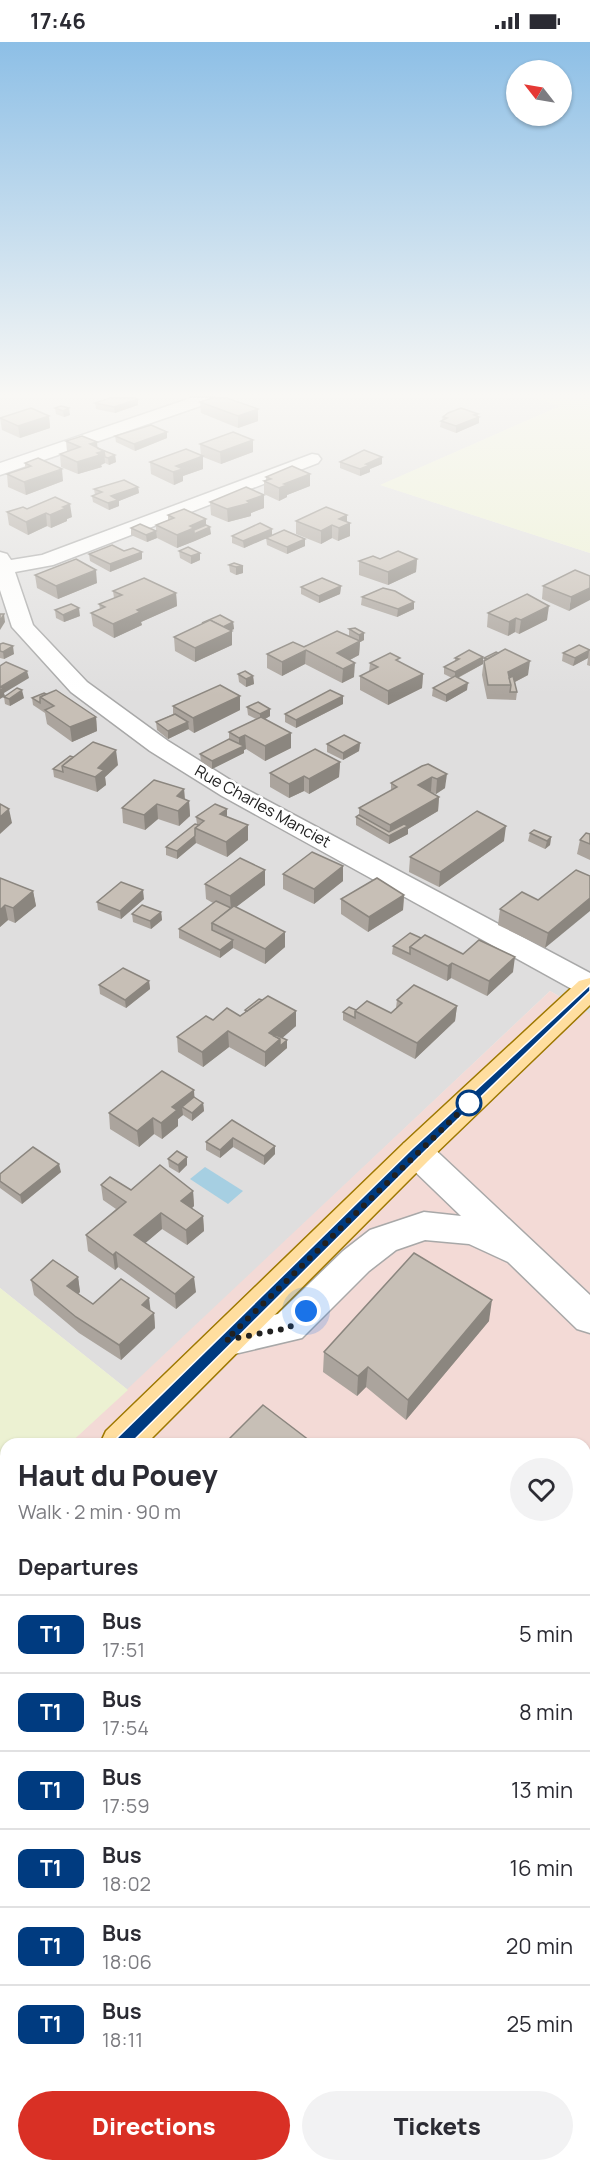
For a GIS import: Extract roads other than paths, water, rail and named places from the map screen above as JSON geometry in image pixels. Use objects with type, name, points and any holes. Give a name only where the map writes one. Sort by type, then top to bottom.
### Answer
[{"type":"main road","points":[[126,1438],[416,1152],[590,987]]},
{"type":"street","points":[[2,562],[46,561],[212,497]]},
{"type":"street","name":"Rue Charles Manciet","points":[[2,562],[16,631],[79,687],[159,746],[231,791],[590,987]]},
{"type":"street","points":[[416,1152],[590,1318]]},
{"type":"street","points":[[226,1340],[289,1328],[357,1261],[383,1240],[424,1226],[474,1231],[521,1252]]},
{"type":"water","points":[[205,1167],[243,1191],[228,1204],[190,1179]]}]
